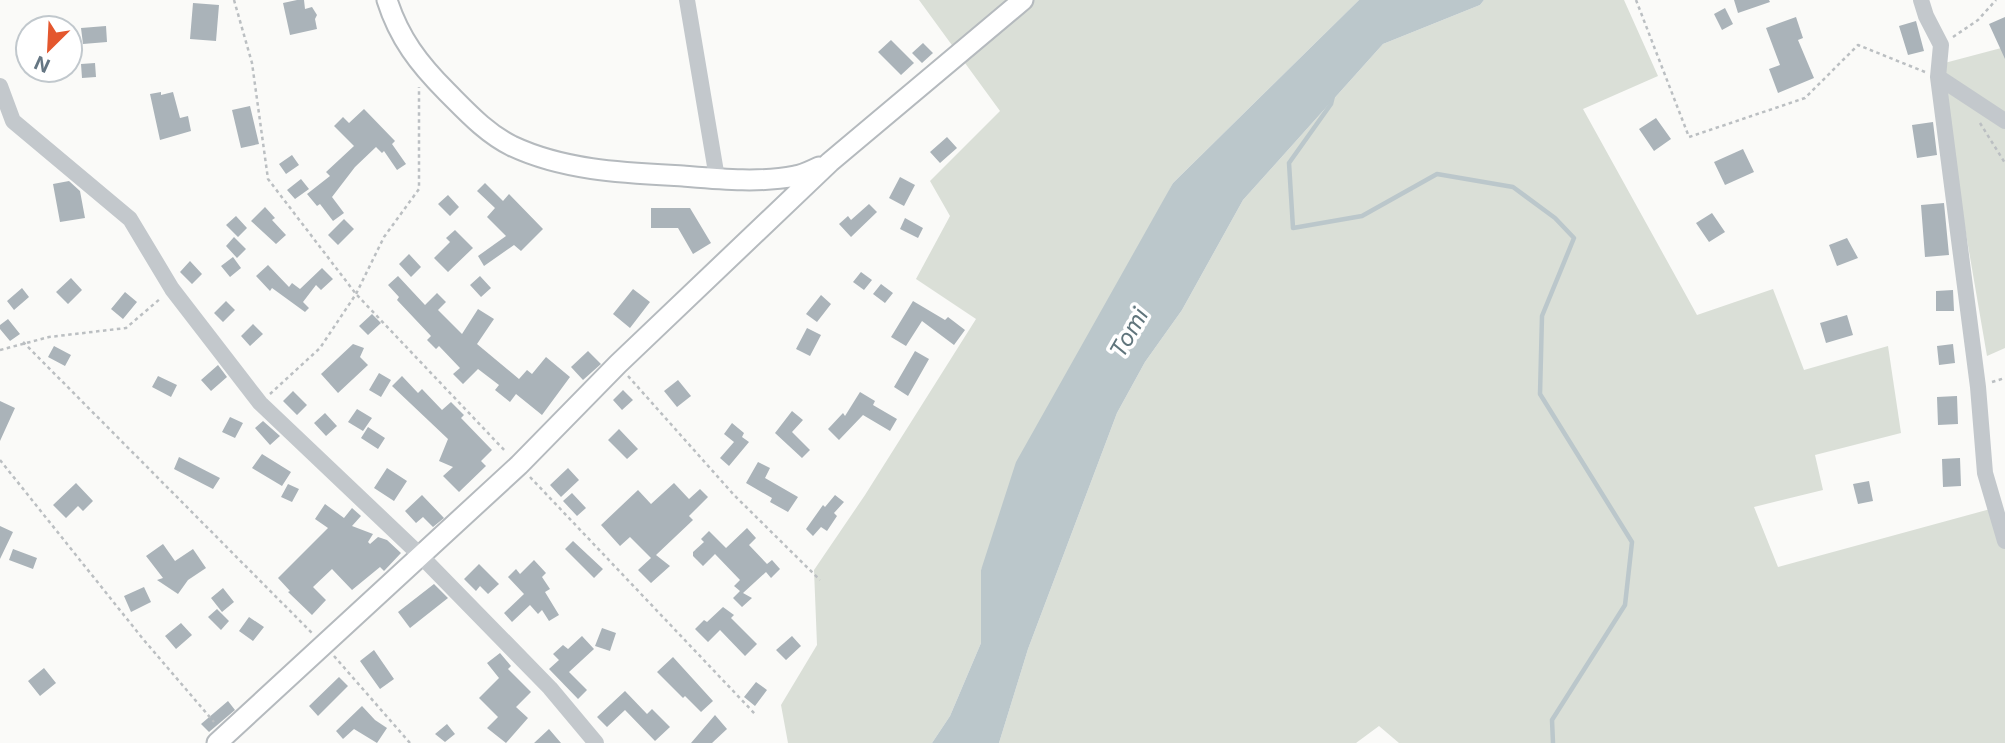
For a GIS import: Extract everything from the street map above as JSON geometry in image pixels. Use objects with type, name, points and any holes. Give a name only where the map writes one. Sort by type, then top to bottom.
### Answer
[{"type":"main road","points":[[387,0],[393,20],[418,63],[477,123],[512,146],[561,163],[620,173],[717,178],[796,176],[830,162]]},
{"type":"main road","points":[[221,739],[519,465],[618,364],[830,162],[1023,0]]},
{"type":"street","points":[[687,0],[717,178]]},
{"type":"street","points":[[1921,0],[1941,45],[1938,77],[1978,387],[1985,473],[2005,541]]},
{"type":"street","points":[[1938,77],[2005,121]]},
{"type":"street","points":[[0,86],[13,121],[130,219],[172,289],[260,403],[420,555],[550,688],[596,743]]},
{"type":"path","points":[[234,0],[252,64],[268,179],[356,294],[755,714]]},
{"type":"path","points":[[1636,0],[1689,138],[1805,98],[1858,45],[1938,77]]},
{"type":"path","points":[[1941,45],[1978,20],[1996,0]]},
{"type":"path","points":[[260,403],[320,348],[356,294],[384,237],[419,189],[418,63]]},
{"type":"path","points":[[1979,123],[2005,163]]},
{"type":"path","points":[[0,350],[49,337],[126,328],[172,289]]},
{"type":"path","points":[[23,342],[324,645],[410,743]]},
{"type":"path","points":[[618,364],[734,495],[820,579]]},
{"type":"path","points":[[0,460],[221,739]]},
{"type":"shaded area","points":[[919,0],[1359,0],[1173,183],[981,570],[981,643],[950,716],[932,743],[788,743],[781,705],[817,645],[814,570],[865,495],[976,319],[916,279],[950,216],[930,181],[1000,111]]},
{"type":"shaded area","points":[[1484,0],[1624,0],[1658,76],[1583,109],[1697,315],[1773,289],[1804,370],[1888,346],[1901,433],[1815,455],[1823,490],[1754,507],[1778,567],[1994,508],[2005,541],[2005,743],[1399,743],[1379,726],[1356,743],[999,743],[1028,649],[1117,413],[1145,362],[1182,310],[1243,200],[1383,44],[1480,5]]},
{"type":"shaded area","points":[[2005,47],[2005,348],[1987,356],[1937,65]]},
{"type":"water","name":"Tomi","points":[[1359,0],[1484,0],[1480,5],[1383,44],[1243,200],[1182,310],[1145,362],[1117,413],[1028,649],[999,743],[932,743],[950,716],[981,643],[981,570],[1016,462],[1173,183]]},
{"type":"building","points":[[304,0],[305,9],[312,7],[317,15],[317,29],[290,35],[283,3]]},
{"type":"building","points":[[1734,0],[1769,0],[1770,2],[1738,13]]},
{"type":"building","points":[[193,3],[219,5],[216,41],[190,39]]},
{"type":"building","points":[[1725,8],[1733,24],[1722,30],[1714,14]]},
{"type":"building","points":[[1796,17],[1803,38],[1798,40],[1814,78],[1778,93],[1769,69],[1780,65],[1766,28]]},
{"type":"building","points":[[2005,17],[2005,59],[1989,24]]},
{"type":"building","points":[[1916,21],[1924,51],[1908,55],[1899,26]]},
{"type":"building","points":[[106,26],[107,42],[84,44],[84,28]]},
{"type":"building","points":[[891,40],[914,63],[901,75],[878,52]]},
{"type":"building","points":[[923,43],[933,53],[922,63],[912,53]]},
{"type":"building","points":[[95,63],[96,77],[84,78],[84,64]]},
{"type":"building","points":[[161,92],[161,95],[173,92],[180,118],[188,116],[191,131],[160,140],[150,94]]},
{"type":"building","points":[[250,106],[259,144],[241,148],[232,110]]},
{"type":"building","points":[[364,109],[395,141],[392,144],[406,164],[397,170],[384,151],[382,153],[376,147],[355,167],[332,197],[344,213],[333,221],[320,204],[317,206],[307,194],[330,176],[326,172],[354,146],[334,126],[343,117],[349,123]]},
{"type":"building","points":[[1656,118],[1671,139],[1654,151],[1639,129]]},
{"type":"building","points":[[1933,122],[1937,155],[1917,158],[1912,125]]},
{"type":"building","points":[[947,137],[957,148],[940,163],[930,152]]},
{"type":"building","points":[[1743,149],[1754,172],[1725,185],[1714,162]]},
{"type":"building","points":[[292,155],[299,165],[286,174],[279,164]]},
{"type":"building","points":[[900,177],[915,185],[904,206],[889,198]]},
{"type":"building","points":[[301,179],[309,189],[295,199],[287,190]]},
{"type":"building","points":[[69,181],[80,191],[85,218],[60,222],[53,184]]},
{"type":"building","points":[[485,183],[503,201],[509,194],[543,229],[521,251],[514,245],[484,266],[478,256],[506,236],[487,217],[495,208],[477,191]]},
{"type":"building","points":[[448,195],[459,207],[450,216],[438,204]]},
{"type":"building","points":[[1944,203],[1949,255],[1925,257],[1921,205]]},
{"type":"building","points":[[869,204],[877,212],[851,237],[839,224],[848,216],[851,220]]},
{"type":"building","points":[[265,207],[275,218],[272,220],[286,235],[276,244],[251,221]]},
{"type":"building","points":[[651,208],[690,208],[711,243],[693,254],[678,228],[651,228]]},
{"type":"building","points":[[1712,213],[1725,232],[1709,242],[1696,223]]},
{"type":"building","points":[[236,216],[247,228],[238,237],[226,225]]},
{"type":"building","points":[[905,218],[923,228],[918,238],[900,229]]},
{"type":"building","points":[[344,219],[354,229],[338,245],[328,235]]},
{"type":"building","points":[[455,230],[473,248],[448,272],[434,258],[450,242],[446,238]]},
{"type":"building","points":[[234,237],[246,249],[237,258],[226,246]]},
{"type":"building","points":[[1847,238],[1858,258],[1837,266],[1829,245]]},
{"type":"building","points":[[409,254],[421,267],[411,277],[399,264]]},
{"type":"building","points":[[233,257],[241,268],[230,277],[221,266]]},
{"type":"building","points":[[190,261],[202,274],[192,284],[180,272]]},
{"type":"building","points":[[268,265],[289,287],[292,283],[300,289],[322,268],[333,279],[321,290],[316,285],[303,302],[309,308],[305,312],[272,288],[270,291],[256,276]]},
{"type":"building","points":[[861,272],[872,280],[864,290],[853,282]]},
{"type":"building","points":[[398,276],[425,305],[437,293],[446,302],[438,310],[462,334],[478,309],[494,319],[477,344],[519,379],[527,370],[532,374],[546,357],[570,377],[542,415],[516,394],[510,402],[495,390],[499,385],[478,369],[463,384],[453,374],[460,368],[439,346],[436,349],[427,340],[431,336],[397,300],[399,297],[388,285]]},
{"type":"building","points":[[480,276],[491,288],[481,297],[470,285]]},
{"type":"building","points":[[71,278],[82,290],[68,304],[56,292]]},
{"type":"building","points":[[881,284],[893,293],[885,303],[873,294]]},
{"type":"building","points":[[22,288],[29,297],[14,310],[7,301]]},
{"type":"building","points":[[633,289],[650,302],[630,328],[613,314]]},
{"type":"building","points":[[1953,290],[1954,311],[1936,311],[1936,291]]},
{"type":"building","points":[[125,292],[137,302],[123,319],[111,309]]},
{"type":"building","points":[[821,295],[831,304],[817,322],[806,314]]},
{"type":"building","points":[[226,301],[235,310],[223,322],[214,313]]},
{"type":"building","points":[[913,301],[945,320],[948,317],[965,330],[954,345],[922,321],[906,346],[891,337]]},
{"type":"building","points":[[372,314],[381,323],[368,335],[359,326]]},
{"type":"building","points":[[1847,315],[1853,335],[1826,343],[1820,323]]},
{"type":"building","points":[[8,319],[20,334],[10,341],[0,329],[0,325]]},
{"type":"building","points":[[253,324],[263,334],[250,346],[241,336]]},
{"type":"building","points":[[807,328],[821,335],[810,356],[796,349]]},
{"type":"building","points":[[353,344],[364,348],[360,357],[368,365],[338,393],[321,374]]},
{"type":"building","points":[[1953,344],[1955,363],[1939,365],[1937,346]]},
{"type":"building","points":[[54,346],[71,355],[65,366],[48,357]]},
{"type":"building","points":[[588,351],[601,364],[583,380],[571,367]]},
{"type":"building","points":[[915,351],[929,359],[908,396],[894,387]]},
{"type":"building","points":[[218,365],[227,377],[211,391],[201,380]]},
{"type":"building","points":[[379,373],[391,380],[381,397],[369,390]]},
{"type":"building","points":[[158,376],[177,385],[171,397],[152,387]]},
{"type":"building","points":[[402,376],[418,393],[422,389],[442,410],[451,402],[464,415],[461,418],[492,450],[481,461],[486,466],[459,492],[443,476],[453,467],[439,461],[448,439],[392,386]]},
{"type":"building","points":[[678,380],[691,396],[677,407],[664,391]]},
{"type":"building","points":[[623,390],[633,400],[622,410],[613,400]]},
{"type":"building","points":[[293,391],[307,405],[297,415],[283,401]]},
{"type":"building","points":[[860,392],[875,401],[873,405],[897,419],[890,431],[863,415],[839,440],[828,429],[843,413],[845,416]]},
{"type":"building","points":[[1957,396],[1958,424],[1938,425],[1937,397]]},
{"type":"building","points":[[0,401],[15,408],[0,441]]},
{"type":"building","points":[[357,409],[372,418],[363,431],[348,422]]},
{"type":"building","points":[[792,411],[803,420],[792,432],[810,450],[802,458],[775,433]]},
{"type":"building","points":[[325,413],[337,426],[326,436],[314,423]]},
{"type":"building","points":[[230,417],[243,423],[235,438],[222,432]]},
{"type":"building","points":[[263,421],[280,436],[270,445],[255,428]]},
{"type":"building","points":[[732,423],[744,433],[742,437],[749,442],[729,466],[720,458],[734,442],[724,434]]},
{"type":"building","points":[[368,427],[385,438],[378,449],[361,438]]},
{"type":"building","points":[[619,429],[638,449],[627,459],[608,440]]},
{"type":"building","points":[[262,454],[291,472],[282,486],[252,468]]},
{"type":"building","points":[[179,457],[220,478],[213,489],[174,469]]},
{"type":"building","points":[[1960,458],[1961,486],[1943,487],[1942,459]]},
{"type":"building","points":[[758,462],[770,468],[765,478],[798,497],[788,512],[770,502],[772,498],[746,483]]},
{"type":"building","points":[[387,468],[407,481],[394,501],[374,488]]},
{"type":"building","points":[[568,468],[579,480],[561,497],[550,485]]},
{"type":"building","points":[[1869,481],[1873,501],[1858,504],[1853,484]]},
{"type":"building","points":[[76,483],[93,501],[83,511],[78,506],[66,518],[53,505]]},
{"type":"building","points":[[674,483],[689,499],[700,489],[708,497],[689,516],[693,520],[656,555],[670,566],[651,583],[638,570],[651,558],[630,537],[620,546],[601,525],[638,490],[651,504]]},
{"type":"building","points":[[288,484],[299,489],[292,502],[281,497]]},
{"type":"building","points":[[572,493],[586,508],[577,516],[563,501]]},
{"type":"building","points":[[422,495],[444,518],[433,527],[423,517],[416,523],[405,511]]},
{"type":"building","points":[[835,495],[844,502],[834,513],[837,516],[827,531],[821,527],[813,536],[806,529],[823,505],[825,507]]},
{"type":"building","points":[[325,504],[344,518],[352,508],[361,516],[352,526],[373,534],[368,542],[370,544],[378,537],[387,540],[401,553],[384,571],[380,567],[352,590],[332,569],[313,587],[326,600],[312,615],[288,592],[290,591],[278,578],[328,528],[315,519]]},
{"type":"building","points":[[0,526],[13,532],[0,559]]},
{"type":"building","points":[[747,528],[756,538],[749,545],[767,564],[772,560],[780,569],[771,578],[766,572],[743,593],[752,598],[742,607],[733,598],[740,591],[734,586],[740,580],[715,554],[703,566],[693,556],[693,552],[704,542],[701,539],[709,531],[726,548]]},
{"type":"building","points":[[573,541],[603,569],[594,578],[565,549]]},
{"type":"building","points":[[163,544],[175,561],[193,549],[206,568],[188,580],[178,594],[157,580],[163,578],[146,556]]},
{"type":"building","points":[[13,549],[37,558],[33,569],[9,560]]},
{"type":"building","points":[[534,560],[546,573],[542,577],[550,589],[545,592],[559,615],[549,621],[542,610],[538,614],[530,605],[512,622],[504,613],[524,594],[508,577],[516,569],[520,574]]},
{"type":"building","points":[[479,564],[499,584],[488,594],[480,586],[476,591],[464,579]]},
{"type":"building","points":[[434,584],[448,598],[410,628],[398,612]]},
{"type":"building","points":[[144,587],[151,602],[131,612],[124,596]]},
{"type":"building","points":[[223,588],[234,602],[222,612],[211,598]]},
{"type":"building","points":[[723,607],[734,615],[731,618],[757,644],[745,656],[720,630],[708,642],[695,629]]},
{"type":"building","points":[[217,609],[229,621],[221,630],[208,617]]},
{"type":"building","points":[[249,617],[264,627],[253,641],[239,631]]},
{"type":"building","points":[[181,623],[192,635],[176,649],[165,636]]},
{"type":"building","points":[[602,628],[616,633],[610,651],[595,646]]},
{"type":"building","points":[[582,636],[594,649],[569,672],[587,690],[578,699],[549,669],[559,660],[553,654],[563,645],[568,649]]},
{"type":"building","points":[[792,636],[801,646],[786,660],[776,650]]},
{"type":"building","points":[[374,650],[394,679],[380,689],[360,661]]},
{"type":"building","points":[[500,653],[511,666],[508,669],[531,692],[516,707],[528,718],[506,743],[487,728],[498,717],[479,698],[499,678],[487,663]]},
{"type":"building","points":[[673,657],[713,701],[701,712],[657,672]]},
{"type":"building","points":[[44,668],[56,683],[40,696],[28,681]]},
{"type":"building","points":[[339,677],[348,686],[318,716],[309,706]]},
{"type":"building","points":[[756,682],[767,690],[755,706],[744,697]]},
{"type":"building","points":[[625,691],[647,714],[652,709],[670,727],[655,741],[625,710],[607,727],[597,717]]},
{"type":"building","points":[[228,701],[235,710],[209,732],[201,724]]},
{"type":"building","points":[[362,706],[387,728],[377,743],[354,729],[343,739],[336,731]]},
{"type":"building","points":[[715,715],[727,729],[712,743],[691,743]]},
{"type":"building","points":[[447,724],[455,734],[445,742],[435,734]]},
{"type":"building","points":[[549,729],[561,743],[534,743]]},
{"type":"waterway","points":[[1333,96],[1331,104],[1289,163],[1293,228],[1362,216],[1437,174],[1513,187],[1555,218],[1574,238],[1542,316],[1540,394],[1632,542],[1625,605],[1552,720],[1553,743]]}]
